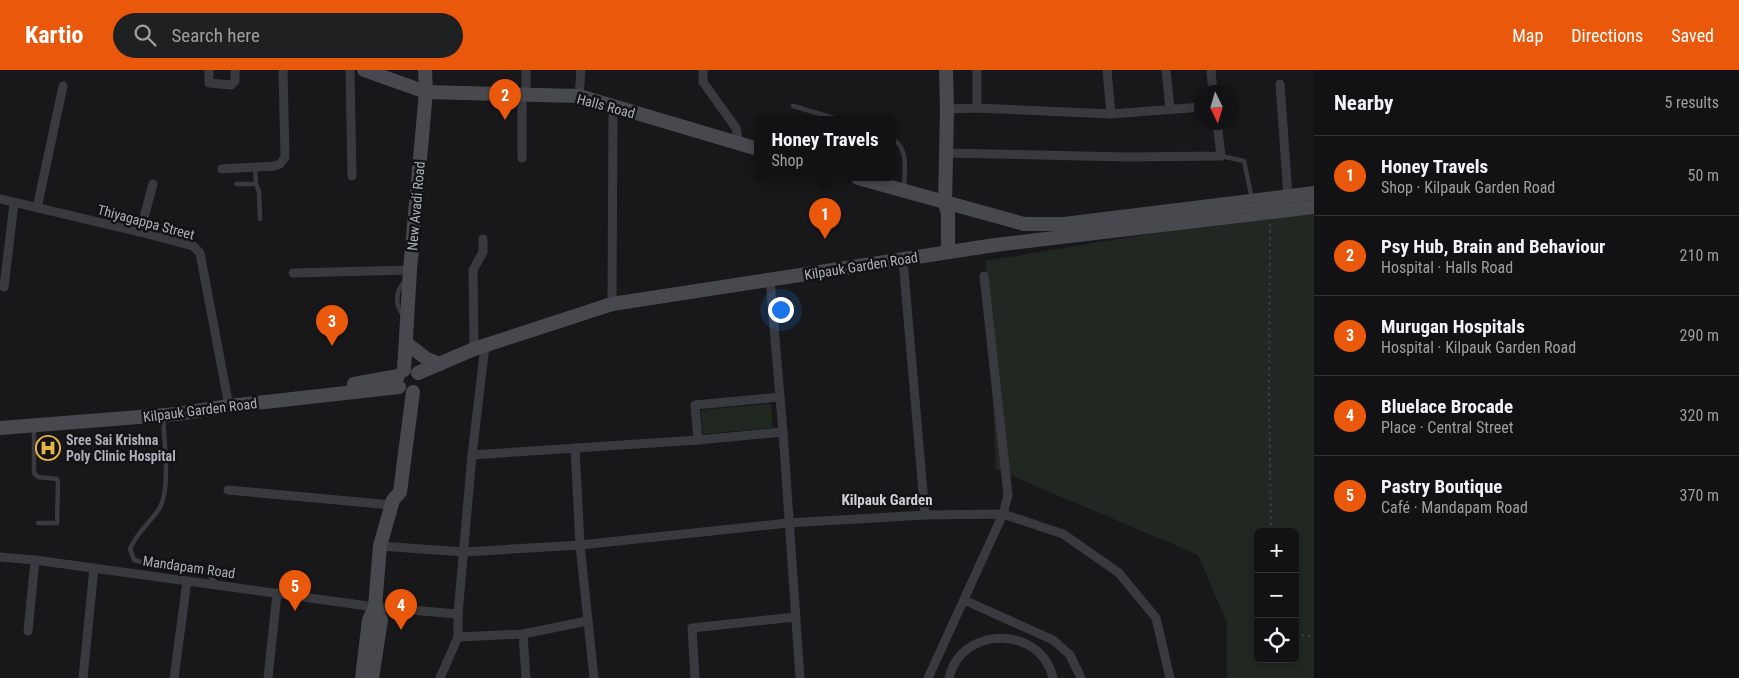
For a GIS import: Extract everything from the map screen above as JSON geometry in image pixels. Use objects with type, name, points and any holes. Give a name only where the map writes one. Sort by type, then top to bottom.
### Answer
[{"type":"main road","name":"Halls Road","points":[[364,70],[426,92],[579,96],[754,148]]},
{"type":"main road","name":"New Avadi Road","points":[[362,678],[369,620],[375,607],[380,546],[393,502],[400,492],[407,380],[407,319],[426,92],[425,70]]},
{"type":"main road","points":[[946,70],[945,203],[948,214],[948,252]]},
{"type":"main road","points":[[869,181],[945,203]]},
{"type":"main road","name":"Kilpauk Garden Road","points":[[1270,207],[1288,196],[1314,194]]},
{"type":"main road","name":"Kilpauk Garden Road","points":[[945,203],[1024,224],[1064,224],[1253,200],[1270,207]]},
{"type":"main road","name":"Kilpauk Garden Road","points":[[0,420],[68,416],[228,401],[407,380],[480,348],[612,304],[948,252],[1270,207],[1314,207]]},
{"type":"main road","points":[[1020,242],[1014,237],[1014,231],[1018,226],[1024,224]]},
{"type":"main road","points":[[406,343],[426,359],[440,364]]},
{"type":"main road","name":"Kilpauk Garden Road","points":[[0,428],[162,415],[228,401]]},
{"type":"main road","name":"New Avadi Road","points":[[372,678],[381,620],[375,607]]},
{"type":"street","points":[[209,70],[210,83],[232,85],[235,81],[235,70]]},
{"type":"street","points":[[222,169],[274,166],[280,164],[285,157],[283,70]]},
{"type":"street","points":[[350,70],[352,176]]},
{"type":"street","points":[[522,158],[526,70]]},
{"type":"street","points":[[579,96],[581,70]]},
{"type":"street","points":[[703,70],[703,82],[736,128],[740,144]]},
{"type":"street","points":[[977,70],[977,108]]},
{"type":"street","points":[[1107,70],[1111,114]]},
{"type":"street","points":[[1166,70],[1170,109]]},
{"type":"street","points":[[1211,71],[1212,85]]},
{"type":"street","points":[[1280,84],[1288,196]]},
{"type":"street","points":[[37,208],[63,86]]},
{"type":"street","points":[[612,304],[613,106]]},
{"type":"street","points":[[947,109],[977,108],[1111,114],[1194,108]]},
{"type":"street","points":[[946,153],[1127,158],[1221,156],[1218,130]]},
{"type":"street","points":[[140,232],[153,184]]},
{"type":"street","name":"Thiyagappa Street","points":[[0,199],[193,246],[200,253],[228,401]]},
{"type":"street","points":[[4,288],[14,203]]},
{"type":"street","points":[[440,678],[458,637],[458,614],[480,348],[473,270],[483,252],[483,239]]},
{"type":"street","points":[[903,260],[925,514]]},
{"type":"street","points":[[293,273],[410,274]]},
{"type":"street","points":[[928,678],[1002,514],[1008,495],[984,276]]},
{"type":"street","points":[[770,280],[784,432],[788,523],[800,678]]},
{"type":"street","points":[[698,440],[695,405],[780,397]]},
{"type":"street","points":[[472,455],[698,440],[784,432]]},
{"type":"street","points":[[575,448],[580,545],[594,678]]},
{"type":"street","points":[[228,490],[393,502]]},
{"type":"street","points":[[380,546],[464,552],[580,545],[788,523],[925,514],[1002,514],[1062,534],[1119,573],[1156,618],[1170,678]]},
{"type":"street","name":"Mandapam Road","points":[[0,557],[35,560],[375,607],[458,614]]},
{"type":"street","points":[[28,631],[35,560]]},
{"type":"street","points":[[83,678],[94,568]]},
{"type":"street","points":[[174,678],[187,581]]},
{"type":"street","points":[[268,678],[277,593]]},
{"type":"street","points":[[964,600],[1053,640],[1070,655],[1081,678]]},
{"type":"street","points":[[695,678],[692,628],[795,617]]},
{"type":"street","points":[[458,637],[523,634],[587,621]]},
{"type":"street","points":[[523,634],[526,678]]},
{"type":"street","points":[[935,663],[950,674],[960,656],[974,644],[992,638],[1010,638],[1027,644],[1042,656],[1053,678]]},
{"type":"lane","points":[[793,106],[827,116]]},
{"type":"lane","points":[[896,142],[903,149],[905,159],[904,191]]},
{"type":"lane","points":[[1221,156],[1244,161],[1253,200]]},
{"type":"lane","points":[[255,167],[256,184],[259,192],[260,219]]},
{"type":"lane","points":[[236,184],[256,184]]},
{"type":"lane","points":[[162,415],[165,468],[164,494],[160,508],[133,539],[130,549],[134,560],[152,565],[193,568],[206,572],[218,585]]},
{"type":"lane","points":[[34,426],[34,473],[38,477],[58,479],[57,523],[38,523]]},
{"type":"path","points":[[1270,207],[1268,397],[1272,528]]},
{"type":"path","points":[[1299,635],[1314,636]]},
{"type":"shaded area","points":[[1314,210],[1314,678],[1227,678],[1227,623],[1198,555],[996,469],[986,261],[1287,211]]},
{"type":"shaded area","points":[[771,404],[773,428],[703,434],[701,410]]},
{"type":"place","name":"Psy Hub, Brain and Behaviour","points":[[505,120]]},
{"type":"place","name":"Honey Travels","points":[[825,239]]},
{"type":"place","name":"Murugan Hospitals","points":[[332,346]]},
{"type":"place","name":"Sree Sai Krishna Poly Clinic Hospital","points":[[48,448]]},
{"type":"place","name":"Pastry Boutique","points":[[295,611]]},
{"type":"place","name":"Bluelace Brocade","points":[[401,630]]},
{"type":"district","name":"Kilpauk Garden","points":[[887,500]]}]
